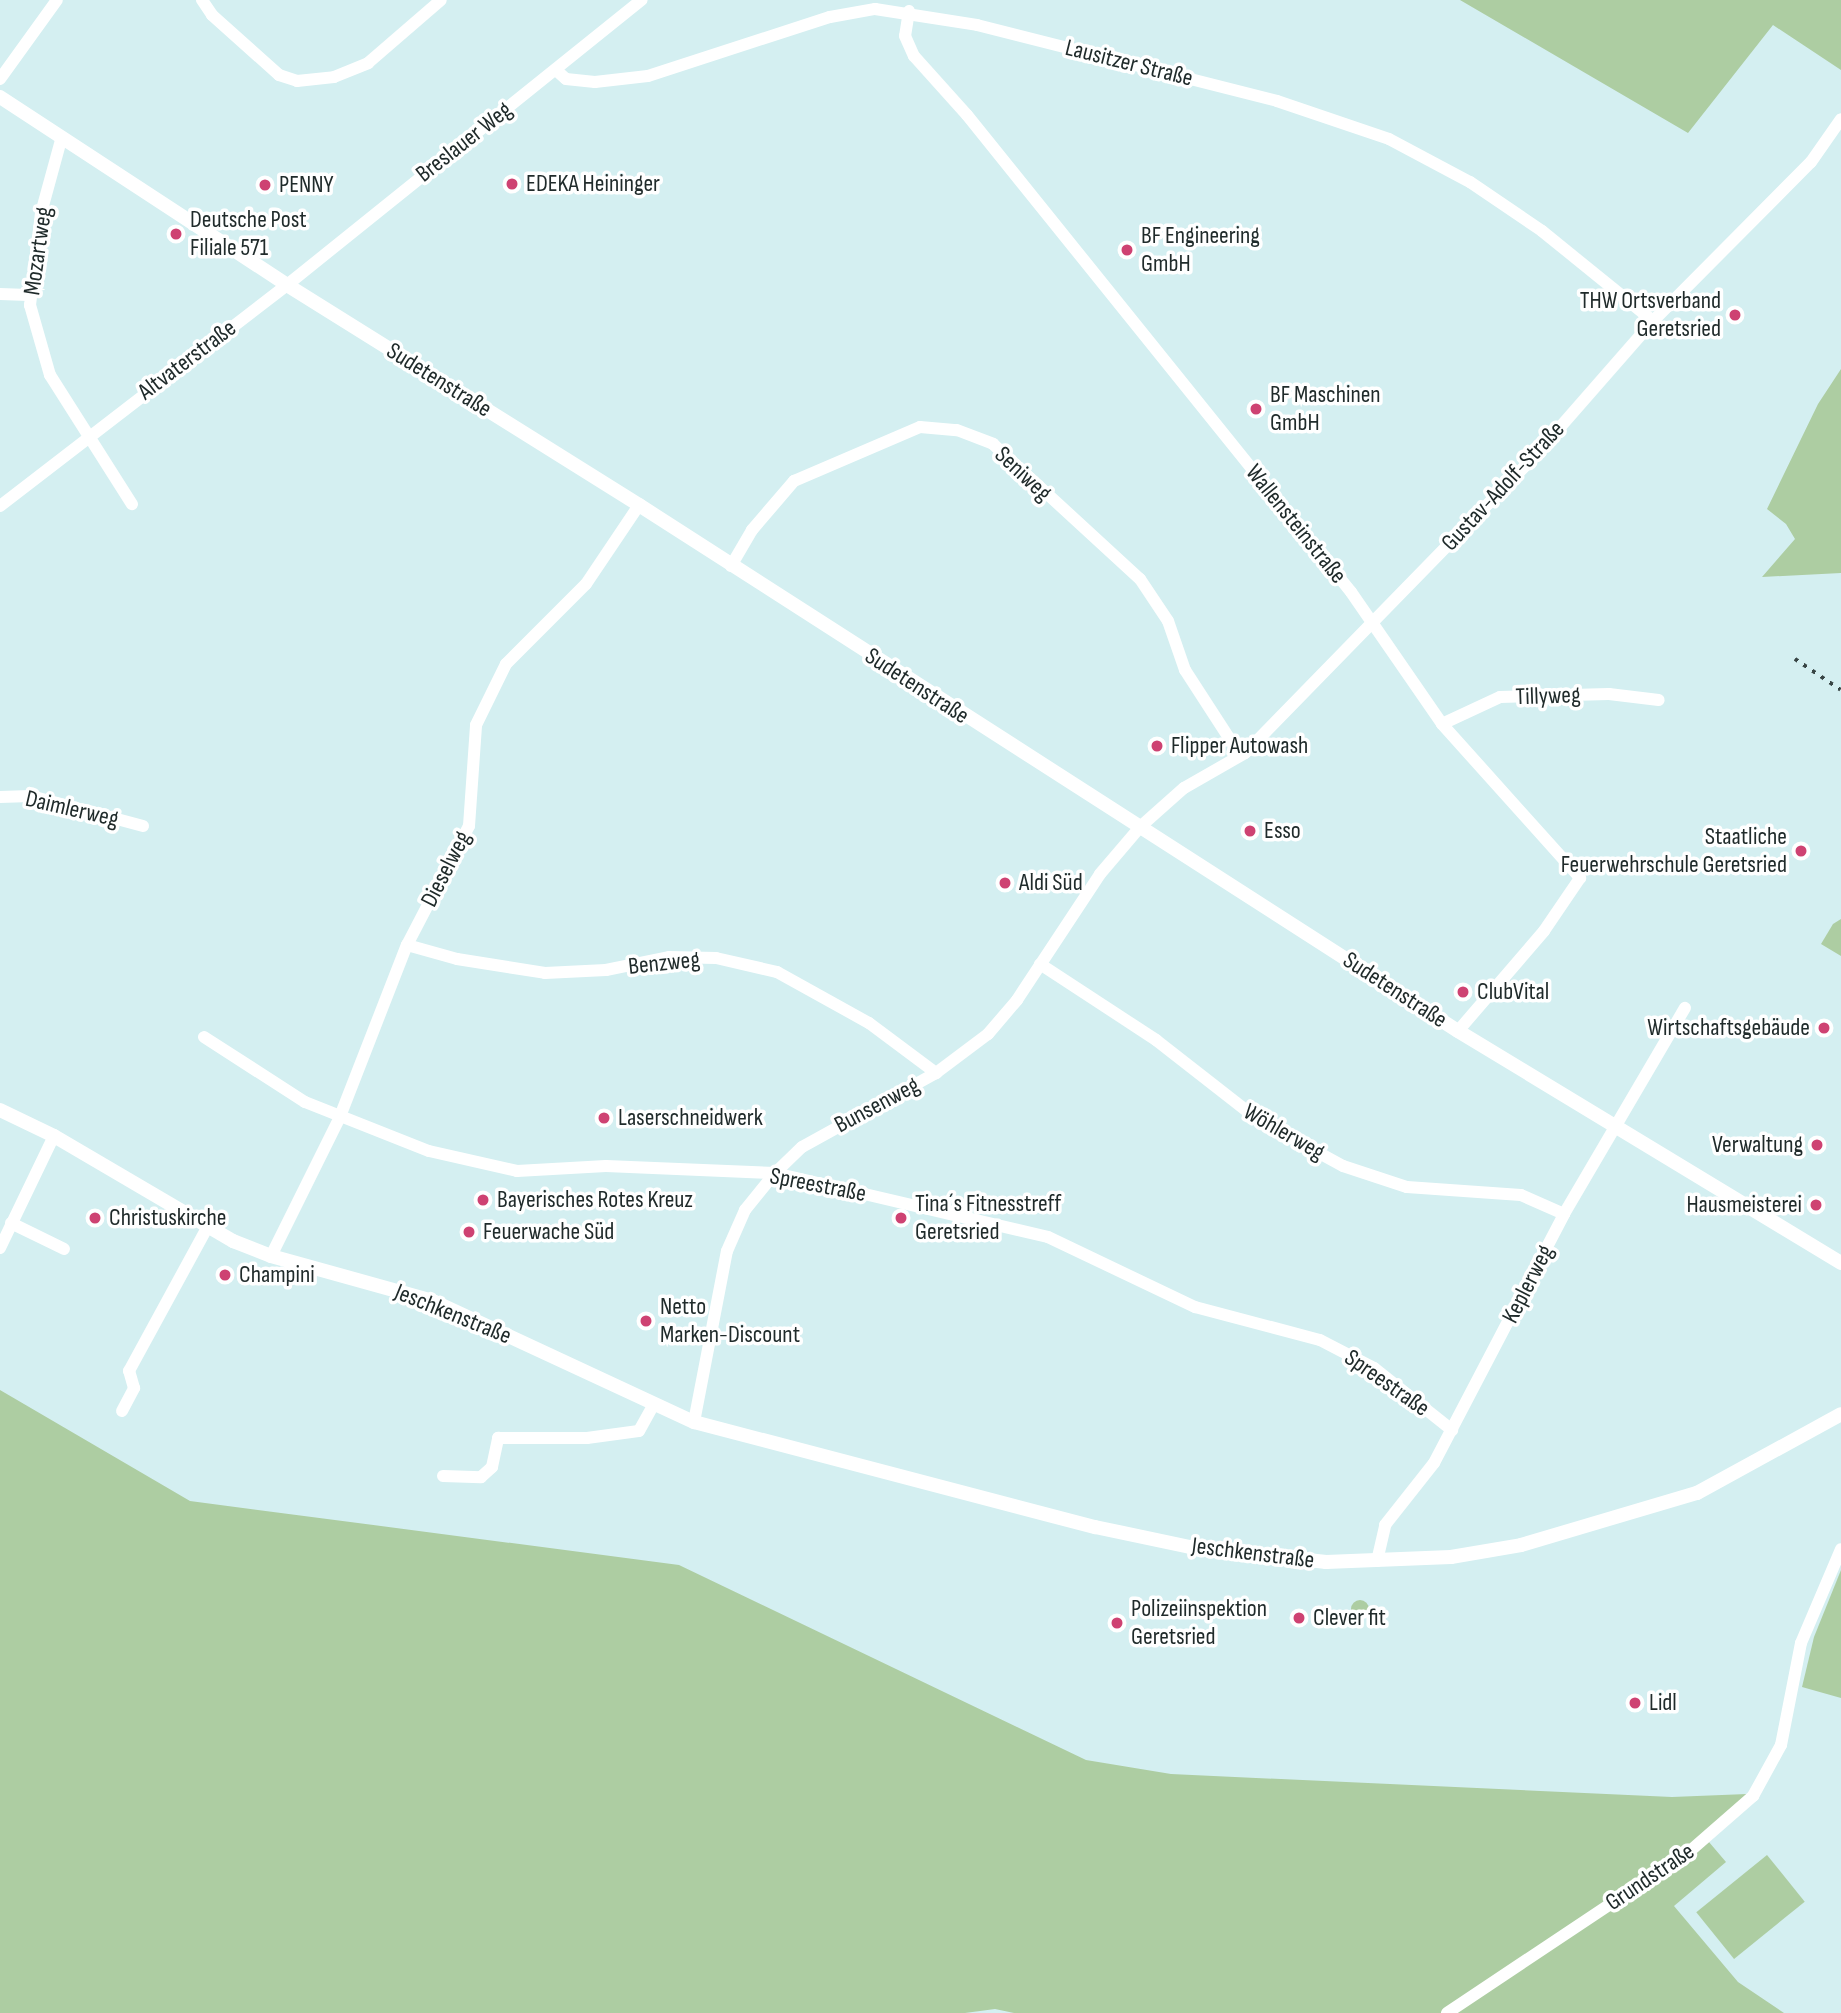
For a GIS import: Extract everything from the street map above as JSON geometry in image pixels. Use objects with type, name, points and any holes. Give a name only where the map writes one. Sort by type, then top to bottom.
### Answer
[{"type":"street","points":[[0,79],[57,0]]},
{"type":"street","points":[[202,0],[212,15],[279,75],[297,81],[334,77],[368,63],[441,0]]},
{"type":"street","name":"Breslauer Weg","points":[[287,285],[642,0]]},
{"type":"street","name":"Lausitzer Straße","points":[[556,70],[572,81],[595,82],[648,76],[830,17],[875,9],[909,11],[1277,101],[1389,139],[1470,182],[1532,224],[1653,321]]},
{"type":"street","name":"Wallensteinstraße","points":[[909,11],[905,36],[914,56],[967,115],[1351,592],[1371,625],[1443,724],[1580,878],[1544,931],[1458,1031]]},
{"type":"street","name":"Sudetenstraße","points":[[0,97],[61,140],[287,285],[639,505],[1458,1031],[1841,1264]]},
{"type":"street","name":"Gustav-Adolf-Straße","points":[[1140,827],[1184,788],[1240,755],[1371,625],[1534,457],[1653,321],[1811,162],[1841,119]]},
{"type":"street","name":"Mozartweg","points":[[61,140],[41,213],[29,295],[50,375],[88,435]]},
{"type":"street","name":"Altvaterstraße","points":[[0,506],[88,435],[287,285]]},
{"type":"street","points":[[0,294],[29,295]]},
{"type":"street","name":"Seniweg","points":[[731,566],[752,530],[794,481],[920,426],[957,430],[993,444],[1140,579],[1168,621],[1185,670],[1240,755]]},
{"type":"street","points":[[88,435],[132,504]]},
{"type":"street","name":"Dieselweg","points":[[271,1256],[339,1119],[407,945],[469,827],[476,725],[506,664],[586,583],[639,505]]},
{"type":"street","name":"Tillyweg","points":[[1443,724],[1500,697],[1609,694],[1659,700]]},
{"type":"street","name":"Daimlerweg","points":[[0,797],[31,796],[143,826]]},
{"type":"street","name":"Bunsenweg","points":[[694,1422],[726,1251],[744,1210],[775,1173],[802,1147],[842,1122],[936,1073],[1003,1019],[1100,874],[1140,827]]},
{"type":"street","name":"Benzweg","points":[[407,945],[457,959],[545,973],[606,970],[669,957],[716,958],[776,972],[869,1023],[936,1073]]},
{"type":"street","name":"Wöhlerweg","points":[[1040,964],[1156,1040],[1213,1089],[1257,1119],[1343,1166],[1417,1189],[1521,1195],[1564,1214]]},
{"type":"street","name":"Keplerweg","points":[[1377,1561],[1385,1525],[1434,1463],[1564,1214],[1619,1128],[1685,1008]]},
{"type":"street","name":"Spreestraße","points":[[204,1037],[339,1119],[429,1151],[517,1171],[606,1166],[775,1173],[1048,1237],[1195,1307],[1304,1333],[1374,1368],[1452,1430]]},
{"type":"street","name":"Jeschkenstraße","points":[[0,1110],[54,1136],[207,1228],[271,1256],[433,1301],[694,1422],[1137,1537],[1279,1559],[1377,1561],[1451,1558],[1579,1531],[1697,1493],[1841,1414]]},
{"type":"street","points":[[0,1248],[54,1136]]},
{"type":"street","points":[[11,1223],[64,1249]]},
{"type":"street","points":[[122,1411],[134,1388],[129,1371],[207,1228]]},
{"type":"street","points":[[443,1476],[481,1476],[492,1467],[498,1438],[587,1438],[639,1431],[654,1404]]},
{"type":"street","name":"Grundstraße","points":[[1447,2013],[1713,1834],[1753,1796],[1770,1768],[1787,1728],[1808,1622],[1841,1549]]},
{"type":"green space","points":[[1460,0],[1841,0],[1841,70],[1773,25],[1688,133]]},
{"type":"green space","points":[[1841,369],[1841,573],[1762,577],[1795,539],[1786,524],[1767,509],[1818,404]]},
{"type":"green space","points":[[1841,919],[1841,956],[1821,944],[1833,924]]},
{"type":"green space","points":[[0,1390],[190,1501],[679,1565],[1086,1760],[1171,1774],[1672,1797],[1747,1794],[1703,1835],[1726,1862],[1674,1906],[1738,1982],[1784,2013],[1014,2013],[995,2009],[965,2013],[0,2013]]},
{"type":"green space","points":[[1841,1570],[1841,1698],[1802,1687],[1814,1637]]},
{"type":"green space","points":[[1360,1600],[1366,1603],[1369,1609],[1366,1615],[1360,1618],[1354,1615],[1351,1609],[1354,1603]]},
{"type":"green space","points":[[1767,1855],[1805,1902],[1734,1959],[1696,1912]]},
{"type":"railway","points":[[1795,659],[1841,690]]},
{"type":"place","name":"EDEKA Heininger","points":[[512,184]]},
{"type":"place","name":"PENNY","points":[[265,185]]},
{"type":"place","name":"Deutsche Post Filiale 571","points":[[176,234]]},
{"type":"place","name":"BF Engineering GmbH","points":[[1127,250]]},
{"type":"place","name":"THW Ortsverband Geretsried","points":[[1735,315]]},
{"type":"place","name":"BF Maschinen GmbH","points":[[1256,409]]},
{"type":"place","name":"Flipper Autowash","points":[[1157,746]]},
{"type":"place","name":"Esso","points":[[1250,831]]},
{"type":"place","name":"Staatliche Feuerwehrschule Geretsried","points":[[1801,851]]},
{"type":"place","name":"Aldi Süd","points":[[1005,883]]},
{"type":"place","name":"ClubVital","points":[[1463,992]]},
{"type":"place","name":"Wirtschaftsgebäude","points":[[1824,1028]]},
{"type":"place","name":"Laserschneidwerk","points":[[604,1118]]},
{"type":"place","name":"Verwaltung","points":[[1817,1145]]},
{"type":"place","name":"Bayerisches Rotes Kreuz","points":[[483,1200]]},
{"type":"place","name":"Hausmeisterei","points":[[1816,1205]]},
{"type":"place","name":"Christuskirche","points":[[95,1218]]},
{"type":"place","name":"Tina´s Fitnesstreff Geretsried","points":[[901,1218]]},
{"type":"place","name":"Feuerwache Süd","points":[[469,1232]]},
{"type":"place","name":"Champini","points":[[225,1275]]},
{"type":"place","name":"Netto Marken-Discount","points":[[646,1321]]},
{"type":"place","name":"Clever fit","points":[[1299,1618]]},
{"type":"place","name":"Polizeiinspektion Geretsried","points":[[1117,1623]]},
{"type":"place","name":"Lidl","points":[[1635,1703]]}]
